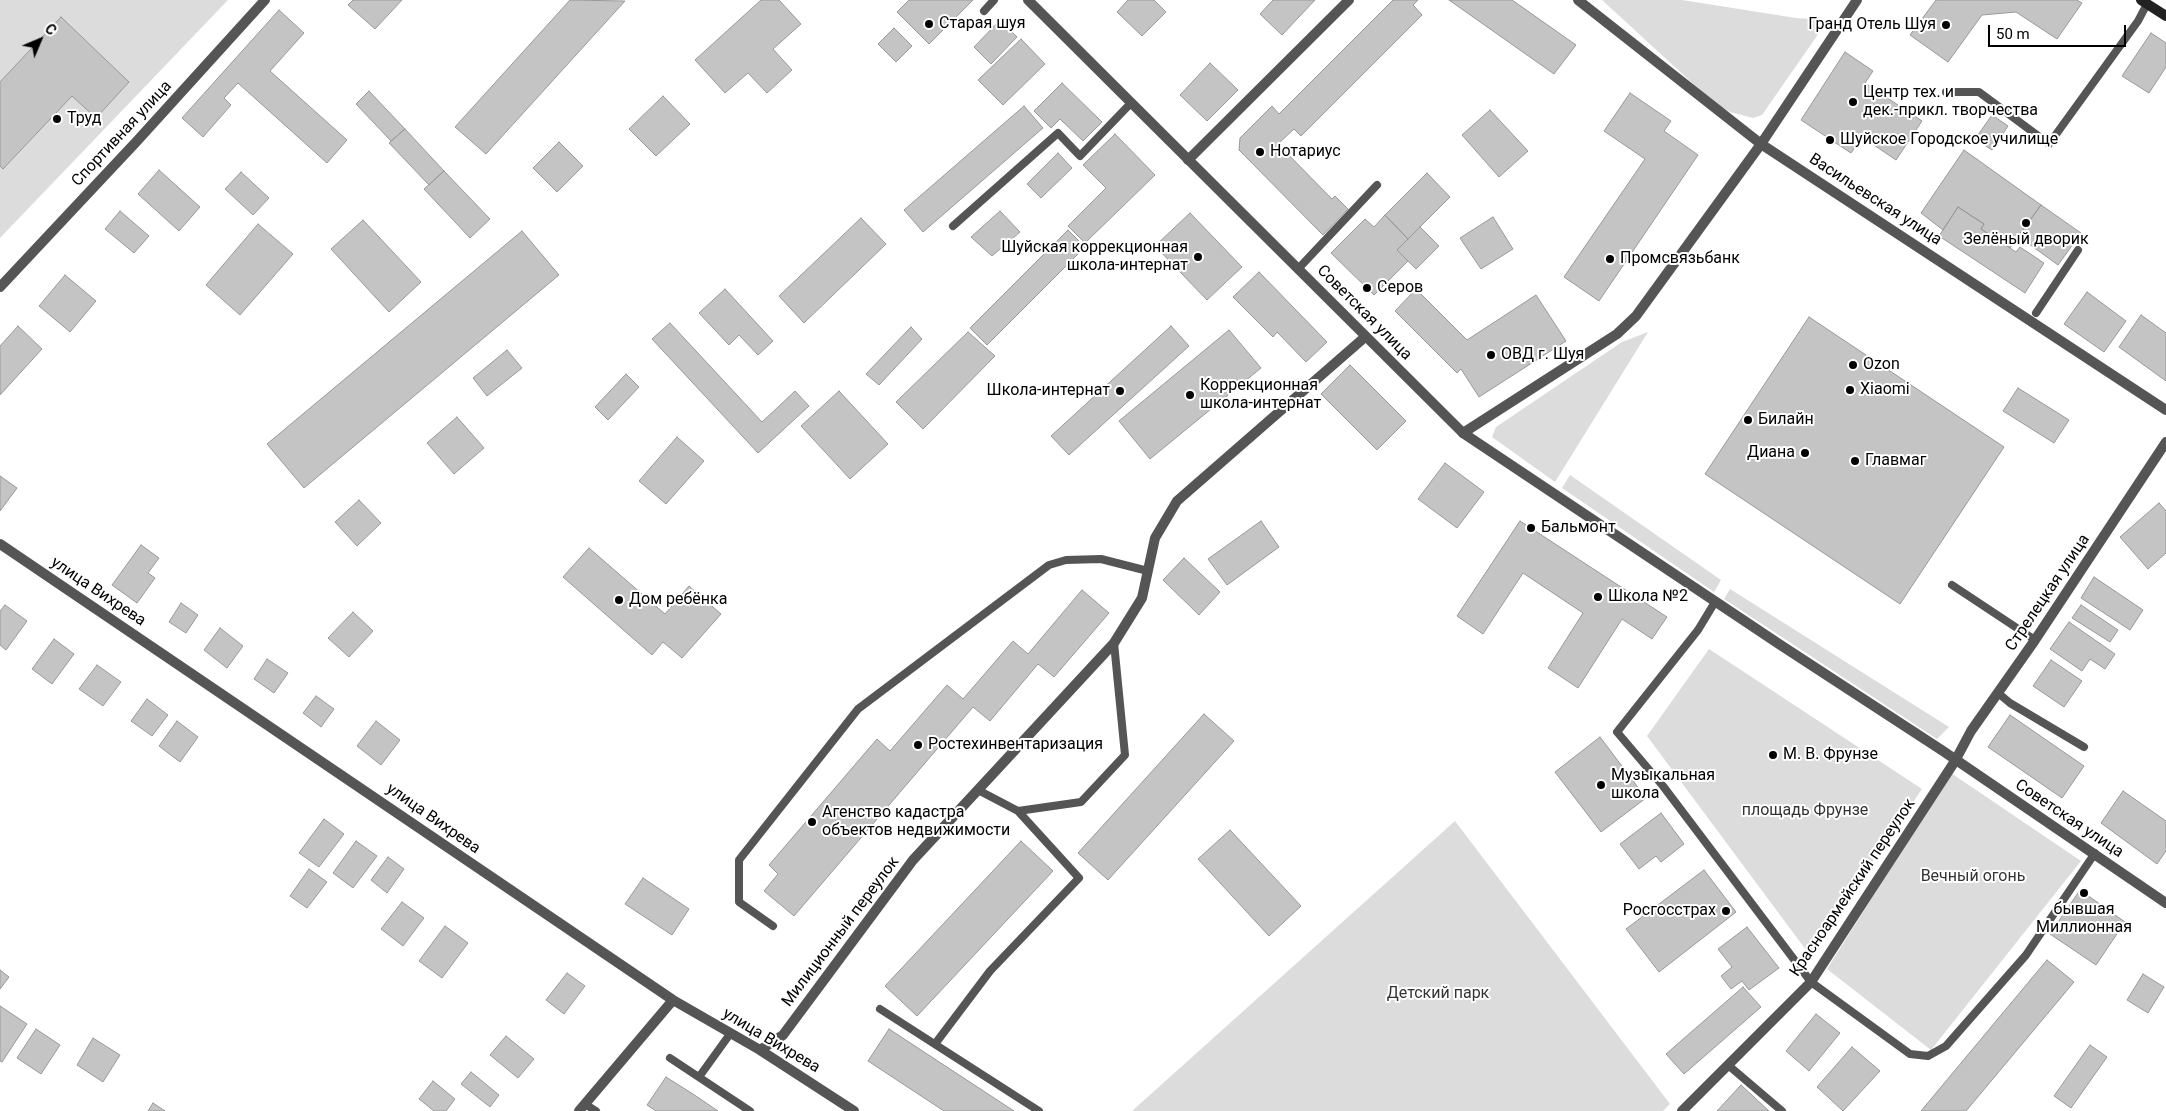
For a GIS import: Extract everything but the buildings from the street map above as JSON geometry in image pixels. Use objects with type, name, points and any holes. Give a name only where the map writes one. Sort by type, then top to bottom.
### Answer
[{"type":"main road","points":[[2144,2],[2166,16]]},
{"type":"street","name":"Спортивная улица","points":[[0,287],[137,141],[265,0]]},
{"type":"street","name":"Советская улица","points":[[1028,0],[1463,433],[1715,602]]},
{"type":"street","points":[[1188,160],[1349,0]]},
{"type":"street","name":"Васильевская улица","points":[[1578,0],[1761,144],[2166,410]]},
{"type":"street","points":[[1463,433],[1617,334],[1636,316],[1761,144],[1857,0]]},
{"type":"street","name":"Милиционный переулок","points":[[760,1050],[783,1035],[914,860],[1114,643],[1142,598],[1155,538],[1177,502],[1365,337]]},
{"type":"street","name":"Стрелецкая улица","points":[[1955,761],[1971,731],[2035,640],[2166,442]]},
{"type":"street","name":"улица Вихрева","points":[[0,544],[673,1000],[760,1050],[854,1111]]},
{"type":"street","points":[[1715,602],[1955,761]]},
{"type":"street","name":"Советская улица","points":[[1955,761],[2095,853],[2166,903]]},
{"type":"street","name":"Красноармейский переулок","points":[[1682,1111],[1811,982],[1955,761]]},
{"type":"street","points":[[582,1107],[673,1000]]},
{"type":"lane","points":[[984,11],[994,0]]},
{"type":"lane","points":[[1946,92],[1979,92],[2049,144],[2138,21],[2144,2]]},
{"type":"lane","points":[[953,226],[1058,133],[1080,156],[1131,103]]},
{"type":"lane","points":[[1298,269],[1377,185]]},
{"type":"lane","points":[[2036,313],[2078,250]]},
{"type":"lane","points":[[773,926],[739,902],[739,860],[858,709],[1049,565],[1066,560],[1101,559],[1148,571]]},
{"type":"lane","points":[[1952,585],[2035,640]]},
{"type":"lane","points":[[1715,602],[1698,630],[1617,732],[1663,786],[1811,982],[1910,1054],[1928,1056],[1946,1046],[2026,954],[2095,853]]},
{"type":"lane","points":[[1018,811],[1081,802],[1125,755],[1114,643]]},
{"type":"lane","points":[[1998,693],[2010,703],[2084,747]]},
{"type":"lane","points":[[935,1044],[990,971],[1079,878],[1018,811],[978,790]]},
{"type":"lane","points":[[880,1009],[1039,1111]]},
{"type":"lane","points":[[699,1077],[730,1034]]},
{"type":"lane","points":[[670,1058],[750,1111]]},
{"type":"lane","points":[[1728,1065],[1782,1111]]},
{"type":"lane","points":[[582,1107],[596,1111]]},
{"type":"green space","name":"Труд","points":[[0,0],[228,0],[0,238]]},
{"type":"green space","points":[[1602,0],[1682,0],[1796,18],[1828,20],[1762,115],[1753,118],[1730,112],[1714,103]]},
{"type":"green space","points":[[1648,332],[1555,482],[1492,437],[1496,427],[1622,342]]},
{"type":"green space","points":[[1570,475],[1721,580],[1714,592],[1562,488]]},
{"type":"green space","points":[[1730,589],[1949,727],[1937,739],[1724,599]]},
{"type":"green space","name":"площадь Фрунзе","points":[[1709,649],[1922,789],[1809,954],[1647,736]]},
{"type":"green space","name":"Вечный огонь","points":[[1951,773],[2081,861],[1931,1050],[1827,969]]},
{"type":"green space","name":"Детский парк","points":[[1455,821],[1670,1104],[1663,1111],[1132,1111]]},
{"type":"place","name":"Старая шуя","points":[[929,24]]},
{"type":"place","name":"Гранд Отель Шуя","points":[[1946,25]]},
{"type":"place","name":"Центр тех. и дек.-прикл. творчества","points":[[1853,102]]},
{"type":"place","name":"Труд","points":[[57,119]]},
{"type":"place","name":"Шуйское Городское училище","points":[[1830,140]]},
{"type":"place","name":"Нотариус","points":[[1260,152]]},
{"type":"place","name":"Зелёный дворик","points":[[2026,223]]},
{"type":"place","name":"Шуйская коррекционная школа-интернат","points":[[1198,257]]},
{"type":"place","name":"Промсвязьбанк","points":[[1610,259]]},
{"type":"place","name":"Серов","points":[[1367,288]]},
{"type":"place","name":"ОВД г. Шуя","points":[[1491,355]]},
{"type":"place","name":"Ozon","points":[[1853,365]]},
{"type":"place","name":"Xiaomi","points":[[1850,390]]},
{"type":"place","name":"Школа-интернат","points":[[1120,391]]},
{"type":"place","name":"Коррекционная школа-интернат","points":[[1190,395]]},
{"type":"place","name":"Билайн","points":[[1748,420]]},
{"type":"place","name":"Диана","points":[[1805,453]]},
{"type":"place","name":"Главмаг","points":[[1855,461]]},
{"type":"place","name":"Бальмонт","points":[[1531,528]]},
{"type":"place","name":"Школа №2","points":[[1598,597]]},
{"type":"place","name":"Дом ребёнка","points":[[619,600]]},
{"type":"place","name":"Ростехинвентаризация","points":[[918,745]]},
{"type":"place","name":"М. В. Фрунзе","points":[[1773,755]]},
{"type":"place","name":"Музыкальная школа","points":[[1601,785]]},
{"type":"place","name":"Агенство кадастра объектов недвижимости","points":[[812,822]]},
{"type":"place","name":"бывшая Миллионная","points":[[2084,893]]},
{"type":"place","name":"Росгосстрах","points":[[1726,911]]}]
